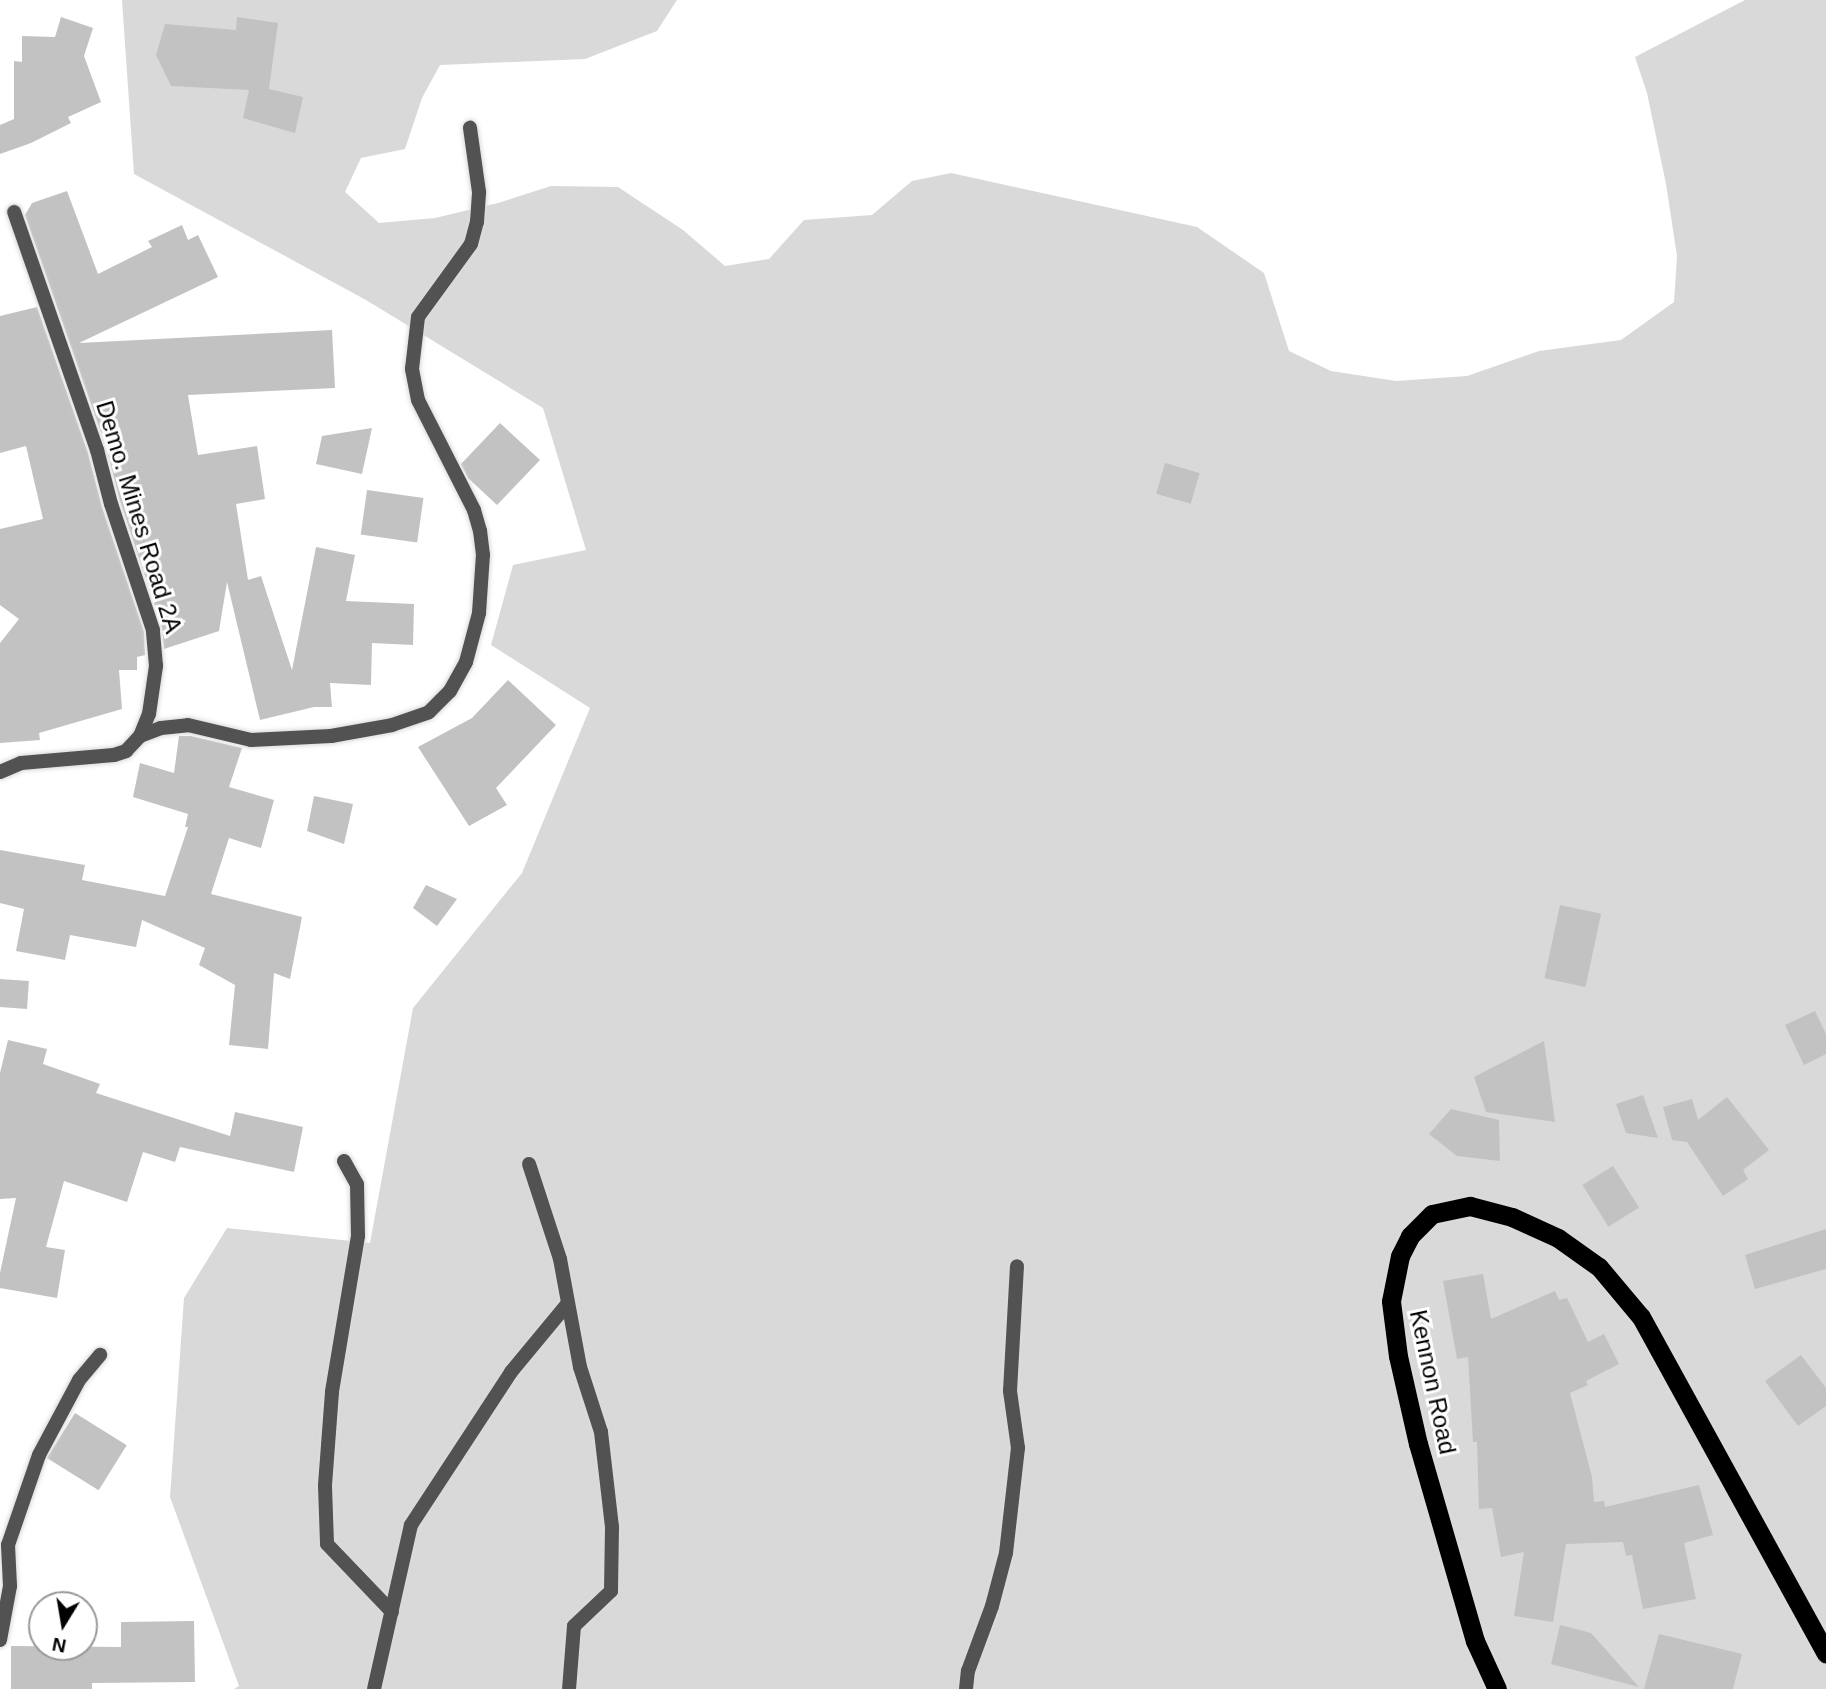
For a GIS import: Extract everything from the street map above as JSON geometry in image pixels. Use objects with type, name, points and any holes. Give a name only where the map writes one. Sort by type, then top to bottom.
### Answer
[{"type":"highway","name":"Kennon Road","points":[[1497,1689],[1475,1641],[1418,1444],[1398,1356],[1391,1301],[1400,1256],[1410,1236],[1432,1214],[1470,1206],[1512,1217],[1558,1238],[1599,1267],[1641,1317],[1826,1653]]},
{"type":"street","points":[[0,772],[21,763],[114,755],[126,751],[140,736],[161,728],[188,725],[203,726],[251,740],[331,736],[392,725],[429,712],[450,691],[466,662],[479,613],[483,555],[474,510],[418,400],[412,369],[418,317],[471,244],[477,222],[478,192],[470,128]]},
{"type":"street","name":"Demo. Mines Road 2A","points":[[14,212],[97,450],[114,514],[153,630],[156,666],[149,714],[140,736]]},
{"type":"street","points":[[344,1161],[357,1185],[358,1236],[332,1392],[325,1486],[327,1544],[392,1612]]},
{"type":"street","points":[[529,1164],[560,1259],[580,1367],[601,1432],[612,1527],[611,1591],[574,1626],[569,1689]]},
{"type":"street","points":[[966,1689],[968,1671],[992,1606],[1006,1553],[1018,1448],[1010,1391],[1017,1266]]},
{"type":"street","points":[[374,1689],[411,1525],[511,1372],[568,1303]]},
{"type":"street","points":[[0,1640],[10,1586],[8,1545],[39,1455],[79,1380],[100,1355]]},
{"type":"shaded area","points":[[122,0],[677,0],[657,31],[585,59],[440,65],[422,98],[405,149],[361,158],[345,192],[379,223],[435,218],[498,203],[551,186],[618,187],[683,230],[725,266],[769,259],[804,220],[872,215],[912,181],[951,173],[1197,227],[1264,273],[1289,351],[1331,371],[1396,381],[1467,376],[1539,351],[1621,340],[1674,302],[1677,256],[1666,184],[1647,93],[1635,57],[1745,0],[1826,0],[1826,1689],[234,1689],[239,1686],[170,1497],[184,1298],[227,1228],[370,1243],[413,1008],[522,873],[590,708],[491,645],[513,565],[586,550],[543,408],[366,300],[134,174]]},
{"type":"building","points":[[61,17],[93,28],[84,56],[101,102],[68,117],[71,123],[31,143],[0,154],[0,125],[14,119],[14,61],[22,62],[22,36],[55,37]]},
{"type":"building","points":[[237,17],[278,23],[269,89],[303,97],[295,133],[243,118],[249,90],[171,86],[156,55],[165,24],[236,30]]},
{"type":"building","points":[[67,191],[98,274],[152,247],[148,241],[182,225],[188,240],[198,235],[218,277],[79,343],[332,330],[335,388],[188,395],[198,455],[257,446],[265,499],[236,504],[248,580],[261,576],[292,670],[316,547],[355,555],[346,601],[414,604],[413,645],[372,643],[371,685],[330,683],[332,707],[314,707],[260,720],[227,582],[219,631],[164,649],[162,627],[120,501],[106,447],[25,215],[32,203]]},
{"type":"building","points":[[37,307],[88,453],[102,507],[144,632],[145,655],[137,657],[137,670],[119,670],[122,709],[39,733],[40,740],[0,743],[0,643],[19,619],[0,605],[0,529],[43,519],[26,446],[0,453],[0,316]]},
{"type":"building","points":[[500,423],[540,460],[497,505],[468,478],[461,464]]},
{"type":"building","points":[[372,428],[362,474],[316,464],[322,436]]},
{"type":"building","points":[[1165,463],[1200,473],[1191,504],[1156,494]]},
{"type":"building","points":[[367,490],[423,498],[417,542],[361,535]]},
{"type":"building","points":[[508,680],[556,725],[496,788],[507,805],[469,826],[418,747],[472,718]]},
{"type":"building","points":[[179,736],[191,736],[242,748],[229,787],[274,800],[261,848],[229,838],[211,894],[302,917],[290,979],[274,973],[268,1049],[229,1045],[235,985],[199,965],[205,948],[142,920],[136,947],[70,935],[65,960],[16,951],[24,909],[0,903],[0,850],[85,865],[82,880],[165,896],[188,827],[185,827],[188,814],[133,797],[140,763],[174,773]]},
{"type":"building","points":[[314,796],[353,804],[344,844],[307,831]]},
{"type":"building","points":[[426,885],[457,899],[437,926],[413,908]]},
{"type":"building","points":[[1560,905],[1601,914],[1585,987],[1544,978]]},
{"type":"building","points":[[0,979],[29,981],[27,1009],[0,1007]]},
{"type":"building","points":[[1815,1011],[1826,1034],[1826,1054],[1804,1065],[1785,1025]]},
{"type":"building","points":[[8,1040],[47,1049],[43,1064],[100,1084],[96,1093],[230,1136],[235,1112],[303,1127],[294,1172],[180,1147],[175,1162],[143,1152],[127,1202],[64,1181],[46,1247],[65,1250],[57,1298],[0,1288],[0,1273],[16,1198],[0,1199],[0,1073]]},
{"type":"building","points":[[1544,1041],[1555,1122],[1486,1112],[1474,1077]]},
{"type":"building","points":[[1643,1095],[1658,1138],[1626,1133],[1616,1104]]},
{"type":"building","points":[[1727,1097],[1769,1150],[1743,1170],[1748,1179],[1723,1196],[1687,1142],[1672,1140],[1663,1107],[1692,1099],[1698,1120]]},
{"type":"building","points":[[1451,1109],[1499,1120],[1500,1161],[1457,1156],[1429,1134]]},
{"type":"building","points":[[1613,1166],[1639,1208],[1608,1227],[1582,1185]]},
{"type":"building","points":[[1826,1229],[1826,1269],[1755,1289],[1745,1255]]},
{"type":"building","points":[[1483,1274],[1491,1319],[1555,1291],[1559,1300],[1567,1298],[1588,1342],[1604,1334],[1619,1364],[1586,1381],[1588,1385],[1570,1393],[1592,1477],[1594,1502],[1604,1501],[1605,1507],[1699,1485],[1713,1535],[1684,1543],[1696,1599],[1643,1609],[1632,1555],[1626,1556],[1623,1542],[1566,1544],[1553,1622],[1514,1616],[1524,1552],[1501,1557],[1492,1508],[1479,1509],[1477,1442],[1473,1442],[1468,1357],[1457,1359],[1443,1281]]},
{"type":"building","points":[[1801,1355],[1826,1388],[1826,1406],[1798,1426],[1765,1381]]},
{"type":"building","points":[[75,1413],[127,1445],[99,1490],[47,1458]]},
{"type":"building","points":[[194,1621],[195,1682],[92,1683],[92,1689],[11,1689],[11,1646],[28,1646],[28,1661],[98,1661],[98,1647],[121,1647],[121,1622]]},
{"type":"building","points":[[1560,1625],[1591,1633],[1639,1687],[1551,1664]]},
{"type":"building","points":[[1659,1634],[1742,1654],[1733,1689],[1644,1689]]}]
